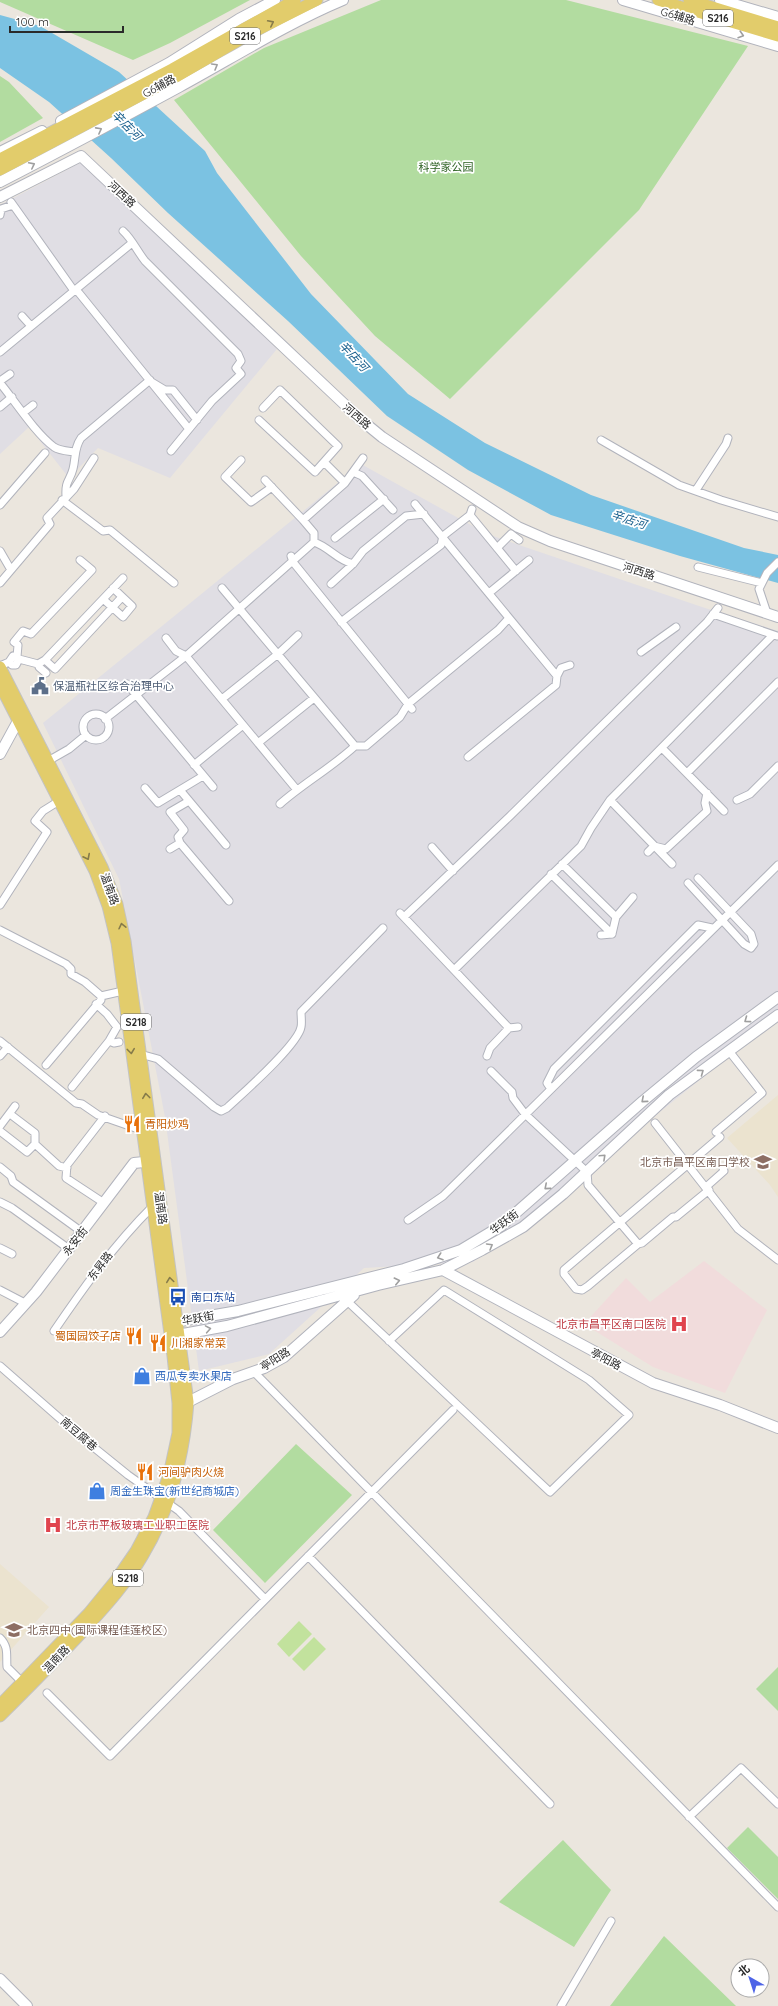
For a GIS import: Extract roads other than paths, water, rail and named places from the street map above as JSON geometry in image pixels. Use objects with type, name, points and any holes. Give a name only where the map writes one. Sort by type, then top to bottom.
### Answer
[{"type":"main road","name":"G6辅路","points":[[175,74],[295,0]]},
{"type":"main road","name":"G6辅路","points":[[0,170],[58,136],[317,0]]},
{"type":"main road","name":"G6辅路","points":[[658,0],[778,36]]},
{"type":"main road","name":"G6辅路","points":[[689,0],[778,27]]},
{"type":"main road","name":"G6辅路","points":[[0,159],[58,136]]},
{"type":"main road","name":"温南路","points":[[3,665],[22,719],[59,801],[95,871],[108,906],[117,943],[141,1130],[150,1161],[152,1207],[172,1322]]},
{"type":"main road","name":"温南路","points":[[0,685],[48,761],[102,867],[116,904],[125,941],[140,1054],[150,1161],[183,1402],[164,1500],[143,1556],[118,1590],[70,1645],[0,1716]]},
{"type":"main road","name":"温南路","points":[[0,1704],[89,1613],[116,1580],[136,1551],[164,1500]]},
{"type":"street","name":"G6辅路","points":[[175,74],[239,19],[275,0]]},
{"type":"street","name":"G6辅路","points":[[175,74],[253,44],[314,12],[343,0]]},
{"type":"street","name":"G6辅路","points":[[623,0],[778,46]]},
{"type":"street","name":"S216","points":[[720,0],[778,17]]},
{"type":"street","points":[[58,136],[175,74]]},
{"type":"street","name":"G6辅路","points":[[0,152],[58,136]]},
{"type":"street","name":"G6辅路","points":[[0,182],[58,136]]},
{"type":"street","name":"河西路","points":[[0,197],[81,156],[360,420],[382,437],[523,530],[550,541],[778,617]]},
{"type":"street","points":[[0,215],[1,209],[12,203],[75,290],[189,429]]},
{"type":"street","points":[[124,231],[145,261],[238,354],[241,361],[236,368],[241,374],[212,400],[171,451]]},
{"type":"street","points":[[0,352],[132,243]]},
{"type":"street","points":[[22,316],[31,326]]},
{"type":"street","points":[[10,374],[0,382],[12,398],[54,447],[64,451],[74,452]]},
{"type":"street","points":[[150,380],[165,390],[172,390],[197,420]]},
{"type":"street","points":[[64,498],[66,482],[73,470],[74,452],[76,445],[81,438],[150,380]]},
{"type":"street","points":[[259,420],[315,472],[338,446],[280,390],[263,408]]},
{"type":"street","points":[[0,407],[12,398]]},
{"type":"street","points":[[24,412],[33,405]]},
{"type":"street","points":[[696,490],[726,444],[728,438]]},
{"type":"street","points":[[601,440],[679,485],[778,518]]},
{"type":"street","points":[[1,502],[37,458],[45,453]]},
{"type":"street","points":[[0,583],[50,524],[47,518],[74,489],[94,458]]},
{"type":"street","points":[[303,520],[346,483],[363,458]]},
{"type":"street","points":[[241,460],[225,477],[250,502],[272,487]]},
{"type":"street","points":[[324,462],[346,483]]},
{"type":"street","points":[[353,472],[362,476],[393,510]]},
{"type":"street","points":[[265,480],[314,533],[314,542]]},
{"type":"street","points":[[64,498],[103,531],[110,530],[174,583]]},
{"type":"street","points":[[335,538],[384,499]]},
{"type":"street","points":[[416,504],[557,676]]},
{"type":"street","points":[[342,622],[441,544],[443,536],[471,512],[516,571]]},
{"type":"street","points":[[331,584],[352,564],[363,550],[406,516],[424,514]]},
{"type":"street","points":[[497,548],[511,534],[519,540]]},
{"type":"street","points":[[314,542],[323,545],[342,561],[352,564]]},
{"type":"street","points":[[105,718],[186,656],[292,559],[314,542]]},
{"type":"street","points":[[0,551],[11,570]]},
{"type":"street","points":[[292,559],[410,706]]},
{"type":"street","points":[[3,665],[16,665],[18,658],[18,646],[14,642],[23,631],[32,634],[92,570],[80,560]]},
{"type":"street","points":[[489,593],[529,560]]},
{"type":"street","points":[[767,613],[759,590],[767,573],[778,562]]},
{"type":"street","points":[[698,568],[762,583]]},
{"type":"street","points":[[38,664],[45,660],[123,578]]},
{"type":"street","points":[[103,599],[122,617],[132,606],[113,588]]},
{"type":"street","points":[[222,588],[355,746]]},
{"type":"street","points":[[45,660],[55,669],[122,597]]},
{"type":"street","points":[[510,1028],[402,915],[453,871],[620,709],[707,622],[718,608]]},
{"type":"street","points":[[454,970],[581,846],[610,800],[776,635],[713,614]]},
{"type":"street","points":[[280,804],[297,790],[336,763],[355,746],[366,746],[400,718],[410,706],[498,630],[509,618]]},
{"type":"street","points":[[641,652],[676,627]]},
{"type":"street","points":[[222,699],[278,654],[298,635]]},
{"type":"street","points":[[166,638],[176,651],[186,656],[297,790]]},
{"type":"street","points":[[18,658],[38,664],[39,667],[46,672]]},
{"type":"street","points":[[468,757],[556,685],[557,676],[561,668],[570,665]]},
{"type":"street","points":[[687,773],[778,682]]},
{"type":"street","points":[[127,684],[213,787]]},
{"type":"street","points":[[258,743],[314,698]]},
{"type":"street","points":[[98,714],[105,718],[108,726],[104,737],[92,739],[86,735],[83,727],[89,716],[98,714]]},
{"type":"street","points":[[0,754],[22,719]]},
{"type":"street","points":[[194,765],[243,725]]},
{"type":"street","points":[[48,761],[69,749],[86,735]]},
{"type":"street","points":[[662,748],[724,811]]},
{"type":"street","points":[[737,800],[750,794],[778,766]]},
{"type":"street","points":[[146,788],[158,803],[203,776]]},
{"type":"street","points":[[180,790],[226,845]]},
{"type":"street","points":[[654,846],[666,849],[707,811],[705,803],[707,793]]},
{"type":"street","points":[[610,800],[672,864]]},
{"type":"street","points":[[0,905],[47,832],[35,821],[43,811],[59,801]]},
{"type":"street","points":[[189,801],[170,812],[184,830],[178,837],[180,843],[229,901]]},
{"type":"street","points":[[170,849],[180,843]]},
{"type":"street","points":[[648,852],[654,846]]},
{"type":"street","points":[[432,848],[453,871]]},
{"type":"street","points":[[562,864],[616,917]]},
{"type":"street","points":[[408,1220],[443,1196],[778,864]]},
{"type":"street","points":[[551,874],[612,934]]},
{"type":"street","points":[[688,883],[744,944],[751,948],[754,944],[751,934],[698,878]]},
{"type":"street","points":[[612,934],[616,917],[634,897]]},
{"type":"street","points":[[551,1089],[547,1083],[554,1069],[698,925],[712,928]]},
{"type":"street","points":[[140,1054],[158,1059],[214,1107],[221,1110],[227,1108],[260,1078],[296,1038],[302,1027],[301,1012],[383,928]]},
{"type":"street","points":[[0,930],[66,964],[71,969],[72,974],[85,982],[101,996]]},
{"type":"street","points":[[601,935],[612,934]]},
{"type":"street","points":[[101,996],[123,991]]},
{"type":"street","points":[[46,1065],[96,1004],[101,1000],[101,996]]},
{"type":"street","name":"华跃街","points":[[172,1322],[238,1311],[404,1269],[461,1250],[501,1226],[643,1101],[696,1057],[778,997]]},
{"type":"street","points":[[72,1087],[109,1041],[117,1027],[107,1014],[96,1004]]},
{"type":"street","name":"华跃街","points":[[174,1335],[228,1326],[443,1270],[482,1250],[523,1227],[587,1172],[669,1095],[778,1015]]},
{"type":"street","points":[[487,1056],[490,1048],[510,1028],[518,1027]]},
{"type":"street","points":[[0,1041],[76,1103],[82,1104],[98,1115],[105,1116],[141,1130]]},
{"type":"street","points":[[109,1041],[114,1044],[119,1042]]},
{"type":"street","points":[[0,1056],[8,1047]]},
{"type":"street","points":[[723,1168],[724,1171],[676,1217],[673,1217],[642,1243],[638,1244],[582,1290],[576,1289],[564,1274],[564,1270],[688,1165],[692,1159],[762,1093],[729,1051]]},
{"type":"street","points":[[492,1071],[512,1092],[513,1098],[525,1114],[587,1172],[588,1185],[638,1244]]},
{"type":"street","points":[[0,1126],[15,1106]]},
{"type":"street","points":[[0,1131],[27,1152],[35,1144],[35,1133],[10,1114]]},
{"type":"street","points":[[104,1203],[66,1178],[67,1168],[105,1116]]},
{"type":"street","points":[[655,1123],[738,1229],[778,1260]]},
{"type":"street","points":[[35,1144],[59,1166],[67,1168]]},
{"type":"street","name":"永安街","points":[[0,1332],[69,1249],[134,1163],[150,1161]]},
{"type":"street","points":[[0,1167],[11,1176],[13,1182],[82,1232]]},
{"type":"street","points":[[0,1202],[12,1208],[69,1249]]},
{"type":"street","name":"东昇路","points":[[54,1331],[97,1269],[125,1234],[152,1207]]},
{"type":"street","points":[[0,1248],[12,1254]]},
{"type":"street","name":"亭阳路","points":[[443,1270],[653,1384],[720,1405],[778,1428]]},
{"type":"street","points":[[0,1290],[25,1303]]},
{"type":"street","points":[[346,1300],[389,1341],[550,1492],[629,1415],[590,1380],[444,1290],[389,1341]]},
{"type":"street","name":"亭阳路","points":[[183,1402],[233,1379],[264,1368],[284,1357],[346,1300],[360,1292]]},
{"type":"street","name":"南豆腐巷","points":[[0,1366],[81,1437],[128,1475],[179,1511],[265,1599]]},
{"type":"street","points":[[254,1372],[778,1907]]},
{"type":"street","points":[[47,1693],[110,1756],[453,1410]]},
{"type":"street","points":[[308,1556],[550,1804]]},
{"type":"street","points":[[0,1638],[8,1650],[7,1667],[22,1682]]},
{"type":"street","points":[[689,1817],[741,1768],[778,1804]]},
{"type":"street","points":[[561,2006],[611,1920]]},
{"type":"street","points":[[1,1983],[27,2006]]},
{"type":"water","name":"辛店河","points":[[0,15],[40,26],[119,72],[205,151],[217,173],[311,294],[408,394],[485,443],[591,495],[744,548],[778,555],[778,583],[680,556],[551,515],[468,470],[387,416],[288,321],[168,213],[111,158],[49,102],[0,68]]},
{"type":"place","name":"保温瓶社区综合治理中心","points":[[40,686]]},
{"type":"place","name":"青阳炒鸡","points":[[132,1124]]},
{"type":"place","name":"北京市昌平区南口学校","points":[[763,1162]]},
{"type":"place","name":"南口东站","points":[[178,1297]]},
{"type":"place","name":"北京市昌平区南口医院","points":[[679,1324]]},
{"type":"place","name":"蜀国园饺子店","points":[[134,1336]]},
{"type":"place","name":"川湘家常菜","points":[[158,1343]]},
{"type":"place","name":"西瓜专卖水果店","points":[[142,1376]]},
{"type":"place","name":"河间驴肉火烧","points":[[145,1472]]},
{"type":"place","name":"周金生珠宝(新世纪商城店)","points":[[97,1491]]},
{"type":"place","name":"北京市平板玻璃工业职工医院","points":[[53,1525]]},
{"type":"place","name":"北京四中(国际课程佳莲校区)","points":[[14,1630]]},
{"type":"park label","name":"科学家公园","points":[[446,167]]}]
